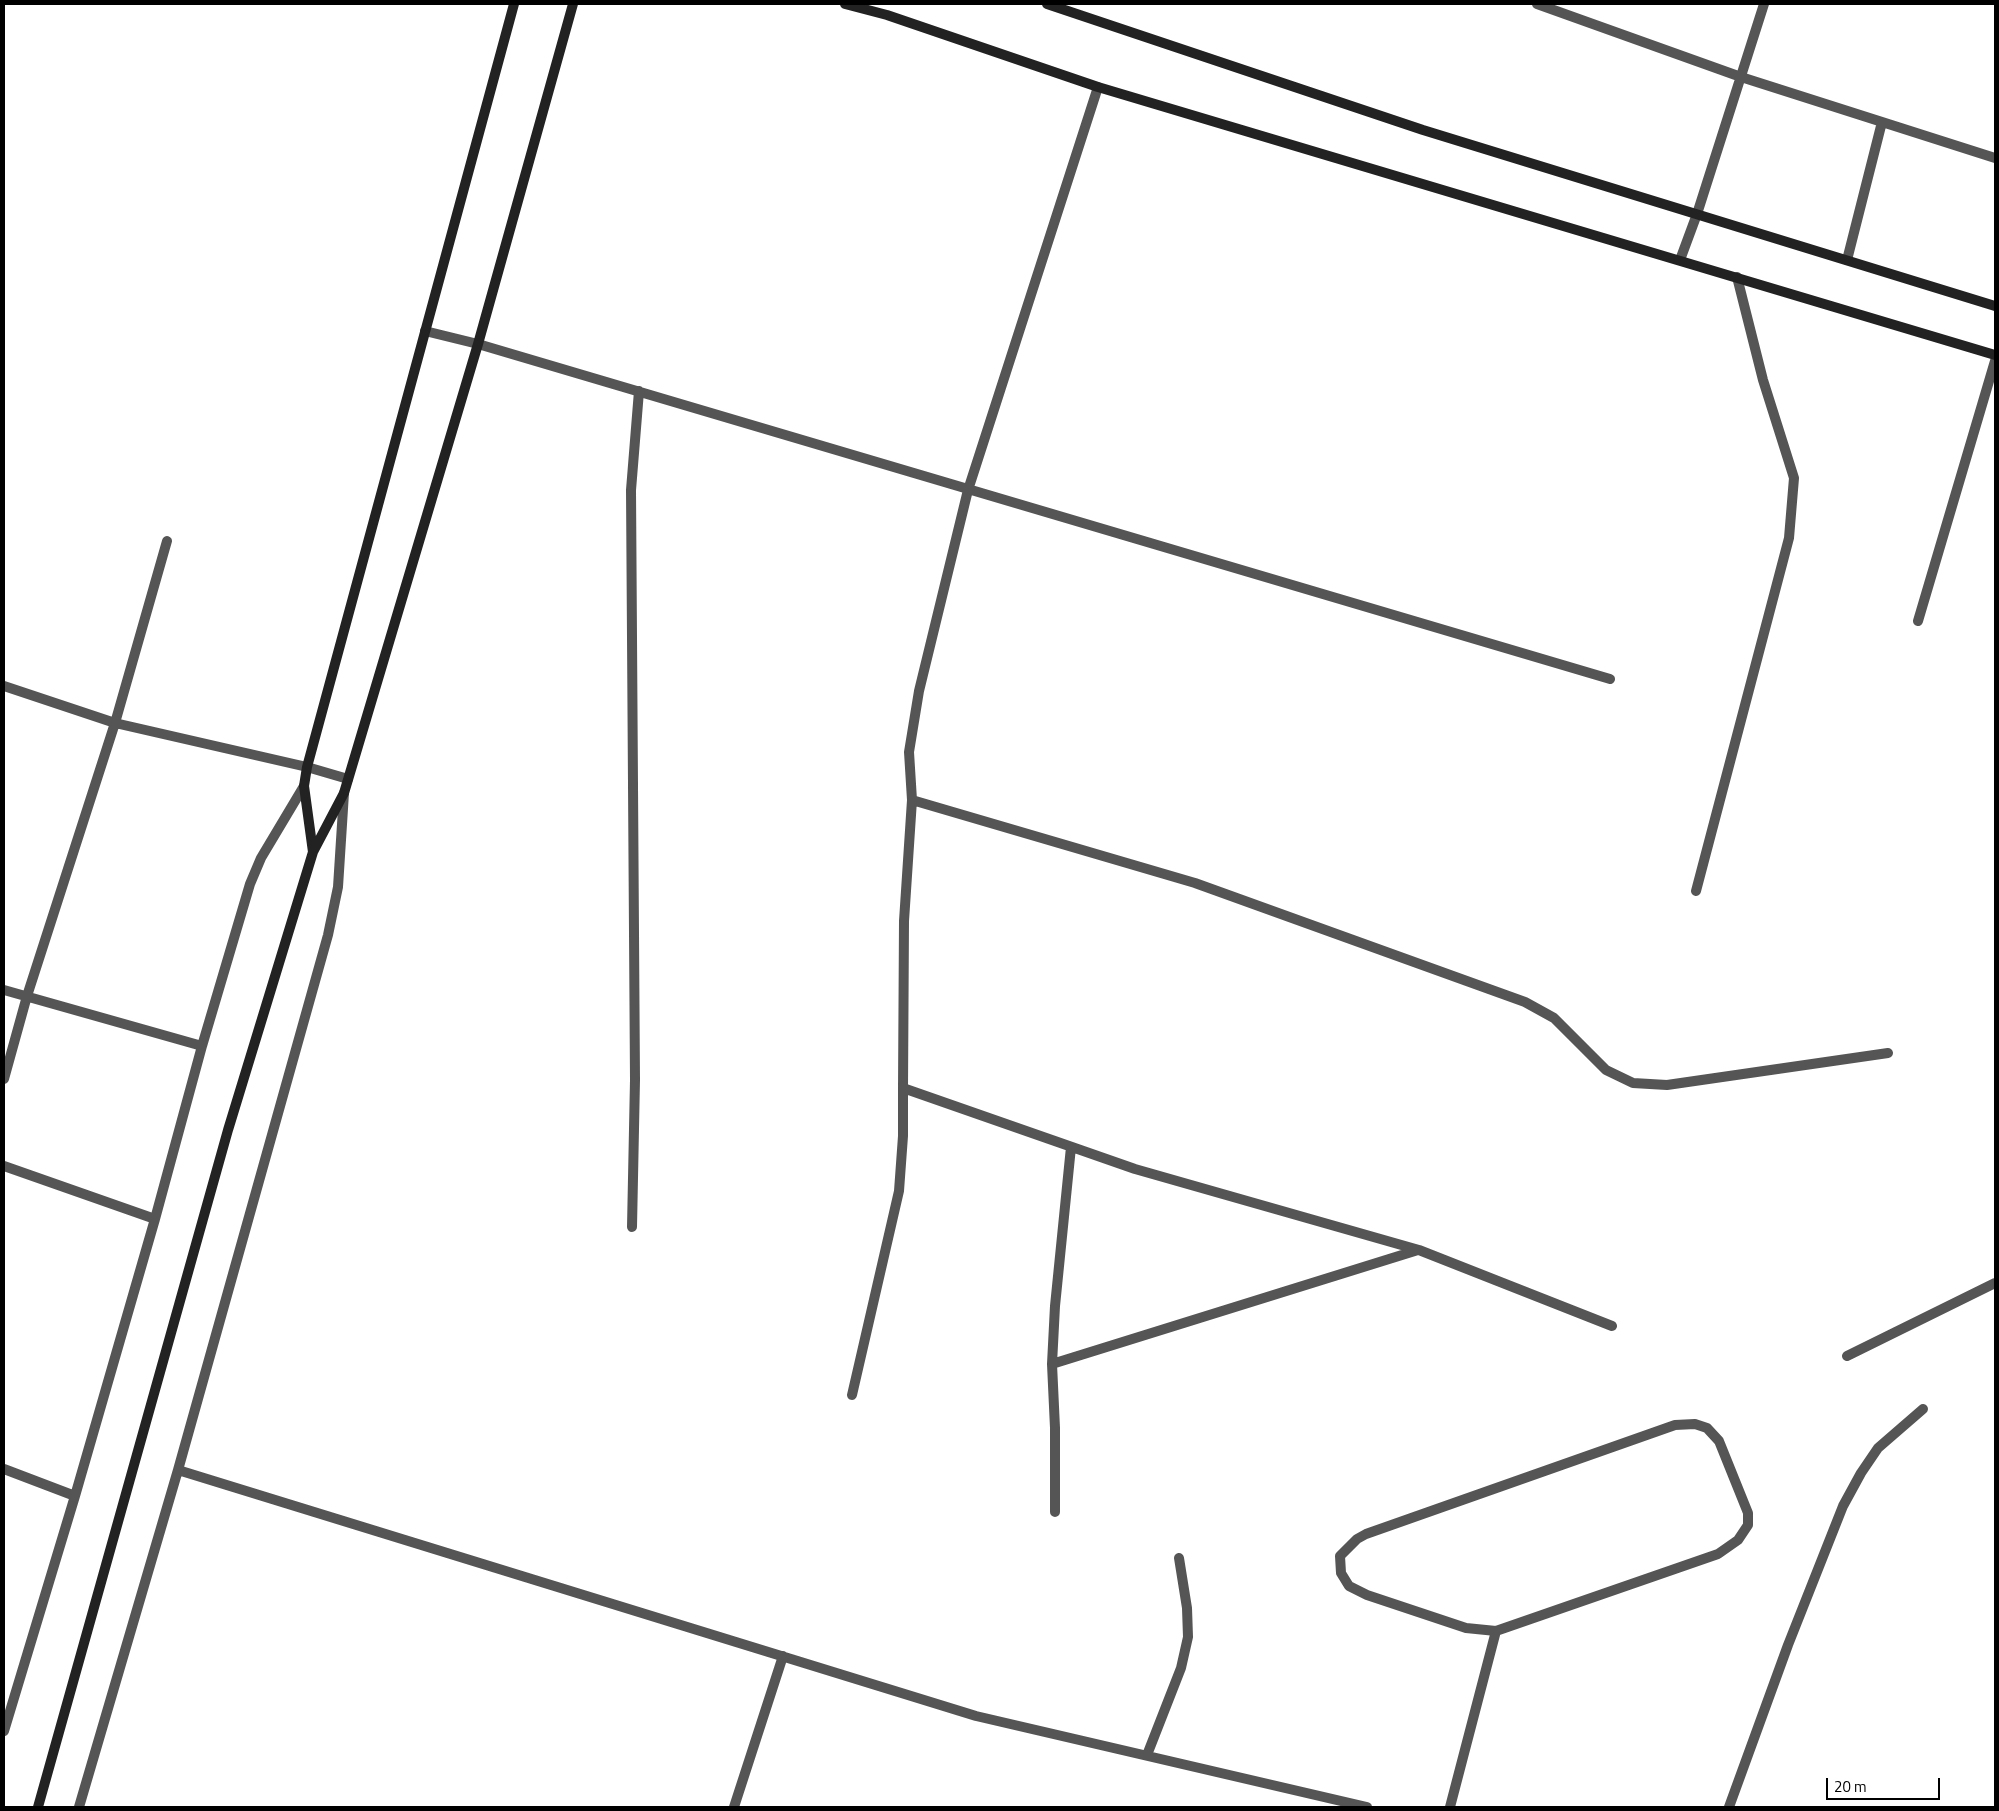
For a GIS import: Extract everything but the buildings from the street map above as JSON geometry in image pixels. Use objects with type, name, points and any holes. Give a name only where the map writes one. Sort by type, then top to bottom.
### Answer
[{"type":"street","points":[[313,852],[304,786],[306,767],[514,4]]},
{"type":"street","points":[[38,1807],[228,1130],[313,852],[344,793],[478,344],[573,4]]},
{"type":"street","points":[[844,4],[887,15],[1098,87],[1995,355]]},
{"type":"street","points":[[1047,4],[1423,130],[1995,306]]},
{"type":"street","points":[[1537,4],[1742,77],[1995,158]]},
{"type":"street","points":[[1680,260],[1742,77],[1764,4]]},
{"type":"street","points":[[852,1395],[899,1191],[904,1088],[904,922],[912,800],[909,752],[919,691],[968,490],[1098,87]]},
{"type":"street","points":[[1847,260],[1882,122]]},
{"type":"street","points":[[1696,891],[1788,538],[1794,478],[1763,380],[1737,277]]},
{"type":"street","points":[[425,331],[478,344],[639,391],[1610,679]]},
{"type":"street","points":[[1918,621],[1995,361]]},
{"type":"street","points":[[632,1227],[635,1080],[631,490],[639,391]]},
{"type":"street","points":[[4,1079],[27,996],[115,723],[167,541]]},
{"type":"street","points":[[4,686],[115,723],[306,767],[348,779]]},
{"type":"street","points":[[4,1732],[75,1496],[155,1219],[202,1046],[250,884],[261,858],[304,786]]},
{"type":"street","points":[[79,1807],[178,1470],[328,935],[338,887],[344,793]]},
{"type":"street","points":[[912,800],[1195,883],[1525,1002],[1554,1018],[1606,1070],[1633,1083],[1667,1085],[1888,1054]]},
{"type":"street","points":[[4,990],[202,1046]]},
{"type":"street","points":[[904,1088],[1135,1169],[1419,1250],[1612,1326]]},
{"type":"street","points":[[1055,1512],[1055,1428],[1052,1364],[1055,1306],[1071,1147]]},
{"type":"street","points":[[4,1166],[155,1219]]},
{"type":"street","points":[[1052,1364],[1419,1250]]},
{"type":"street","points":[[1847,1356],[1995,1283]]},
{"type":"street","points":[[1729,1807],[1788,1645],[1844,1506],[1861,1472],[1878,1448],[1923,1409]]},
{"type":"street","points":[[1695,1424],[1707,1428],[1719,1441],[1748,1513],[1748,1525],[1738,1540],[1718,1554],[1496,1631],[1466,1628],[1367,1595],[1349,1586],[1341,1573],[1340,1556],[1357,1538],[1366,1534],[1675,1425],[1695,1424]]},
{"type":"street","points":[[4,1469],[75,1496]]},
{"type":"street","points":[[178,1470],[976,1716],[1367,1807]]},
{"type":"street","points":[[1147,1755],[1182,1668],[1188,1637],[1187,1608],[1178,1558]]},
{"type":"street","points":[[1450,1807],[1496,1631]]},
{"type":"street","points":[[734,1807],[783,1656]]}]
